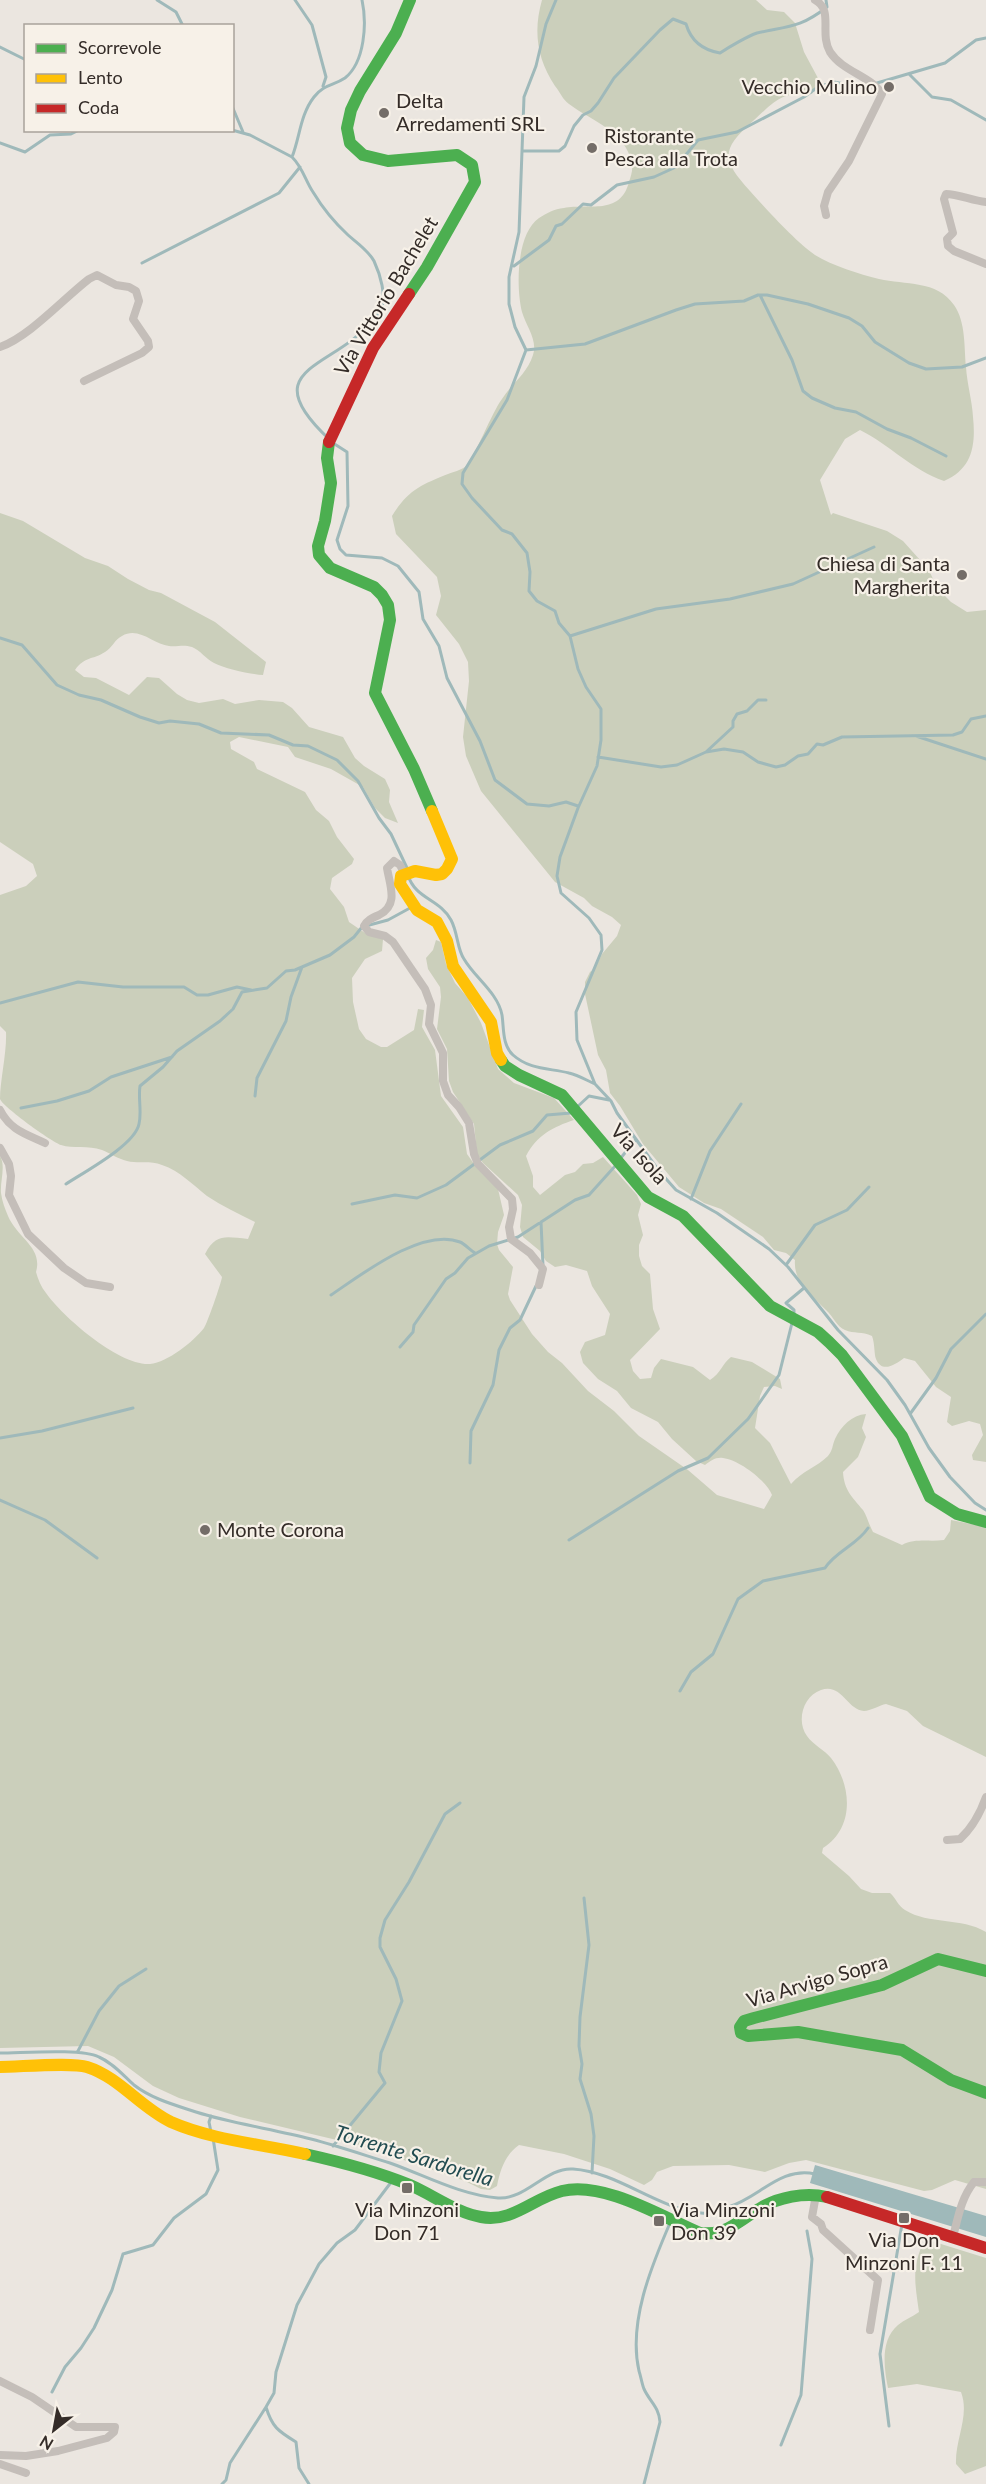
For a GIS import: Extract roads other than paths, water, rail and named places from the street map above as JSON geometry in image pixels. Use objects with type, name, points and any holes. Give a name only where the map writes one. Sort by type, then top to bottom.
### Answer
[{"type":"street","name":"Via Vittorio Bachelet","points":[[404,873],[414,870],[434,877],[442,874],[449,867],[452,859],[414,769],[375,693],[390,620],[390,609],[377,590],[364,581],[333,569],[321,560],[317,548],[332,482],[326,456],[329,443],[373,348],[427,267],[475,182],[476,172],[471,163],[457,155],[390,161],[372,158],[358,152],[350,144],[346,135],[347,116],[394,36],[410,0]]},
{"type":"street","points":[[815,0],[824,7],[826,13],[824,28],[829,50],[839,63],[876,87],[882,94],[849,161],[828,192],[824,206],[826,215]]},
{"type":"street","points":[[986,202],[960,198],[951,194],[946,195],[944,199],[953,233],[947,238],[948,246],[954,251],[986,264]]},
{"type":"street","points":[[0,347],[30,330],[89,279],[97,275],[116,285],[132,288],[138,294],[139,301],[133,319],[149,347],[142,353],[84,381]]},
{"type":"street","points":[[404,873],[394,861],[390,863],[387,868],[393,897],[390,905],[385,912],[366,921],[364,926],[369,932],[385,936],[393,942],[425,989],[431,1005],[429,1024],[443,1053],[444,1081],[448,1095],[469,1123],[478,1164],[512,1199],[513,1209],[509,1227],[511,1239],[530,1253],[543,1269],[539,1285]]},
{"type":"street","name":"Via Isola","points":[[404,873],[400,876],[400,884],[408,900],[417,910],[437,922],[447,941],[453,966],[491,1022],[497,1053],[505,1066],[562,1095],[648,1197],[683,1216],[770,1306],[818,1332],[829,1341],[842,1355],[902,1437],[930,1497],[957,1514],[986,1522]]},
{"type":"street","points":[[0,1110],[5,1121],[14,1129],[45,1143]]},
{"type":"street","points":[[0,1148],[9,1164],[11,1176],[9,1195],[28,1234],[56,1262],[86,1283],[110,1287]]},
{"type":"street","points":[[947,1840],[960,1839],[967,1833],[980,1814],[986,1797]]},
{"type":"street","name":"Via Arvigo Sopra","points":[[986,1971],[938,1959],[882,1985],[754,2018],[744,2021],[740,2027],[741,2032],[748,2036],[798,2032],[902,2050],[951,2080],[986,2092]]},
{"type":"street","points":[[0,2067],[85,2066],[98,2071],[148,2108],[170,2121],[195,2130],[380,2173],[471,2214],[487,2218],[511,2216],[546,2195],[560,2191],[586,2189],[616,2198],[700,2233],[713,2235],[727,2232],[756,2210],[777,2200],[800,2195],[816,2195],[954,2235],[986,2248]]},
{"type":"street","points":[[954,2235],[963,2200],[974,2182],[986,2182]]},
{"type":"street","points":[[816,2195],[812,2217],[822,2224],[823,2230],[878,2280],[870,2330]]},
{"type":"street","points":[[0,2381],[32,2397],[76,2427],[115,2427],[114,2433],[107,2438],[58,2451],[26,2456],[0,2456]]},
{"type":"street","points":[[0,2464],[27,2473]]},
{"type":"water","points":[[815,2165],[986,2216],[986,2237],[810,2183]]},
{"type":"waterway","points":[[157,0],[176,12],[182,24]]},
{"type":"waterway","points":[[295,0],[312,25],[326,77],[323,86]]},
{"type":"waterway","points":[[292,157],[309,104],[325,87],[345,78],[357,62],[364,31],[362,0]]},
{"type":"waterway","points":[[556,0],[546,24],[536,66],[524,97],[519,232],[509,277],[509,304],[515,327],[526,350],[507,400],[463,473],[462,484],[502,530],[512,534],[527,553],[530,572],[529,591],[537,601],[555,611],[559,623],[570,636],[578,669],[586,687],[601,709],[601,740],[597,766],[560,857],[557,876],[561,893],[589,918],[601,935],[602,950],[576,1012],[577,1040],[595,1084],[611,1101],[617,1113],[659,1171],[676,1190],[717,1213],[769,1249],[788,1267],[838,1330],[887,1380],[905,1405],[929,1448],[950,1477],[975,1503],[986,1510]]},
{"type":"waterway","points":[[522,151],[559,151],[565,146],[574,126],[598,103],[614,78],[673,19],[686,24],[698,44],[720,53],[757,33],[794,25],[809,19],[827,7],[826,0]]},
{"type":"waterway","points":[[877,83],[945,63],[976,40],[986,38]]},
{"type":"waterway","points":[[0,47],[24,59]]},
{"type":"waterway","points":[[910,75],[932,97],[951,100],[986,120]]},
{"type":"waterway","points":[[514,266],[549,240],[556,226],[562,224],[583,204],[591,205],[617,185],[654,177],[676,167],[698,140],[737,132],[804,97],[818,87],[834,82],[859,87],[869,86]]},
{"type":"waterway","points":[[234,111],[243,132]]},
{"type":"waterway","points":[[234,131],[250,135],[292,157],[325,209],[343,230],[369,253],[378,272],[383,298],[379,313],[356,337],[307,371],[299,383],[298,397],[307,415],[329,439]]},
{"type":"waterway","points":[[0,143],[25,152],[50,135],[75,132]]},
{"type":"waterway","points":[[142,263],[279,193],[300,167]]},
{"type":"waterway","points":[[526,350],[585,344],[695,304],[744,301],[758,295],[767,295],[808,304],[849,318],[862,326],[875,342],[909,363],[926,369],[962,367],[986,358]]},
{"type":"waterway","points":[[760,295],[792,360],[803,391],[812,398],[835,408],[856,412],[946,456]]},
{"type":"waterway","points":[[333,443],[347,452],[348,506],[337,540],[340,549],[346,555],[382,558],[398,566],[419,592],[423,619],[439,646],[447,678],[480,741],[495,780],[527,804],[549,806],[566,802],[578,806]]},
{"type":"waterway","points":[[570,636],[656,609],[730,599],[793,584],[874,547]]},
{"type":"waterway","points":[[0,638],[22,645],[57,685],[79,695],[101,700],[159,723],[170,721],[199,724],[221,733],[269,735],[293,745],[308,746],[337,760],[358,781],[391,834],[407,868]]},
{"type":"waterway","points":[[706,752],[733,727],[737,714],[747,711],[758,700],[766,700]]},
{"type":"waterway","points":[[598,757],[661,767],[677,765],[706,752],[724,749],[743,752],[758,762],[776,767],[785,765],[798,756],[808,754],[817,744],[823,745],[842,737],[953,735],[962,732],[971,719],[986,716]]},
{"type":"waterway","points":[[916,736],[986,759]]},
{"type":"waterway","points":[[408,875],[416,889],[441,907],[451,920],[462,955],[500,1007],[505,1041],[509,1051],[519,1060],[533,1066],[572,1074],[595,1084]]},
{"type":"waterway","points":[[66,1184],[128,1141],[139,1124],[140,1086],[163,1067],[177,1051],[220,1021],[233,1009],[242,992],[267,988],[286,971],[295,970],[330,955],[354,937],[362,927],[388,920],[410,908]]},
{"type":"waterway","points":[[255,1096],[257,1078],[286,1021],[291,997],[302,967]]},
{"type":"waterway","points":[[0,1003],[78,982],[123,987],[184,987],[197,995],[208,995],[237,987],[251,990]]},
{"type":"waterway","points":[[21,1108],[57,1101],[89,1091],[111,1077],[172,1057]]},
{"type":"waterway","points":[[576,1108],[589,1096],[609,1100]]},
{"type":"waterway","points":[[691,1199],[710,1151],[741,1104]]},
{"type":"waterway","points":[[352,1204],[395,1195],[417,1198],[446,1185],[500,1145],[533,1131],[547,1115],[571,1113]]},
{"type":"waterway","points":[[620,1159],[636,1139]]},
{"type":"waterway","points":[[400,1347],[413,1332],[414,1325],[446,1279],[455,1273],[468,1258],[489,1246],[518,1237],[575,1200],[589,1195],[616,1165]]},
{"type":"waterway","points":[[786,1265],[815,1225],[847,1210],[869,1187]]},
{"type":"waterway","points":[[541,1222],[543,1266]]},
{"type":"waterway","points":[[331,1295],[392,1255],[428,1241],[445,1239],[460,1242],[475,1253]]},
{"type":"waterway","points":[[470,1463],[471,1431],[493,1385],[499,1350],[510,1328],[520,1320],[536,1286]]},
{"type":"waterway","points":[[794,1313],[794,1310],[786,1303],[804,1288]]},
{"type":"waterway","points":[[910,1414],[936,1378],[951,1349],[986,1314]]},
{"type":"waterway","points":[[569,1540],[678,1471],[708,1458],[748,1419],[779,1375],[792,1323]]},
{"type":"waterway","points":[[0,1438],[42,1431],[133,1408]]},
{"type":"waterway","points":[[0,1500],[45,1520],[97,1558]]},
{"type":"waterway","points":[[680,1691],[691,1672],[713,1654],[738,1599],[763,1581],[825,1568],[868,1528]]},
{"type":"waterway","points":[[333,2146],[385,2083],[379,2072],[381,2053],[402,2001],[396,1979],[380,1947],[385,1920],[409,1882],[445,1814],[460,1803]]},
{"type":"waterway","points":[[584,1898],[589,1945],[580,2017],[579,2046],[582,2064],[580,2079],[591,2114],[594,2136],[592,2173]]},
{"type":"waterway","points":[[78,2051],[99,2011],[119,1986],[146,1969]]},
{"type":"waterway","name":"Torrente Sardorella","points":[[0,2053],[91,2054],[109,2062],[141,2090],[172,2104],[225,2120],[297,2135],[331,2145],[390,2163],[456,2189],[484,2196],[498,2198],[518,2194],[554,2173],[573,2169],[606,2176],[668,2204],[684,2210],[704,2213],[739,2203],[791,2175],[815,2174]]},
{"type":"waterway","points":[[211,2116],[209,2122],[211,2132]]},
{"type":"waterway","points":[[52,2392],[65,2367],[94,2328],[112,2290],[123,2254],[153,2245],[174,2218],[206,2194],[218,2170],[213,2138]]},
{"type":"waterway","points":[[309,2484],[299,2468],[296,2442],[276,2428],[266,2407],[274,2393],[276,2372],[297,2305],[319,2264],[337,2243],[355,2230],[392,2181]]},
{"type":"waterway","points":[[644,2484],[660,2422],[656,2408],[646,2394],[639,2371],[636,2353],[637,2334],[643,2296],[670,2223]]},
{"type":"waterway","points":[[889,2426],[880,2354],[902,2224]]},
{"type":"waterway","points":[[781,2445],[801,2395],[812,2259],[807,2231]]},
{"type":"waterway","points":[[222,2484],[226,2480],[230,2463],[266,2407]]},
{"type":"place","name":"Vecchio Mulino","points":[[889,87]]},
{"type":"place","name":"Delta Arredamenti SRL","points":[[384,113]]},
{"type":"place","name":"Ristorante Pesca alla Trota","points":[[592,148]]},
{"type":"place","name":"Chiesa di Santa Margherita","points":[[962,575]]},
{"type":"place","name":"Monte Corona","points":[[205,1530]]},
{"type":"place","name":"Via Minzoni Don 71","points":[[407,2188]]},
{"type":"place","name":"Via Don Minzoni F. 11","points":[[904,2218]]},
{"type":"place","name":"Via Minzoni Don 39","points":[[659,2221]]}]
